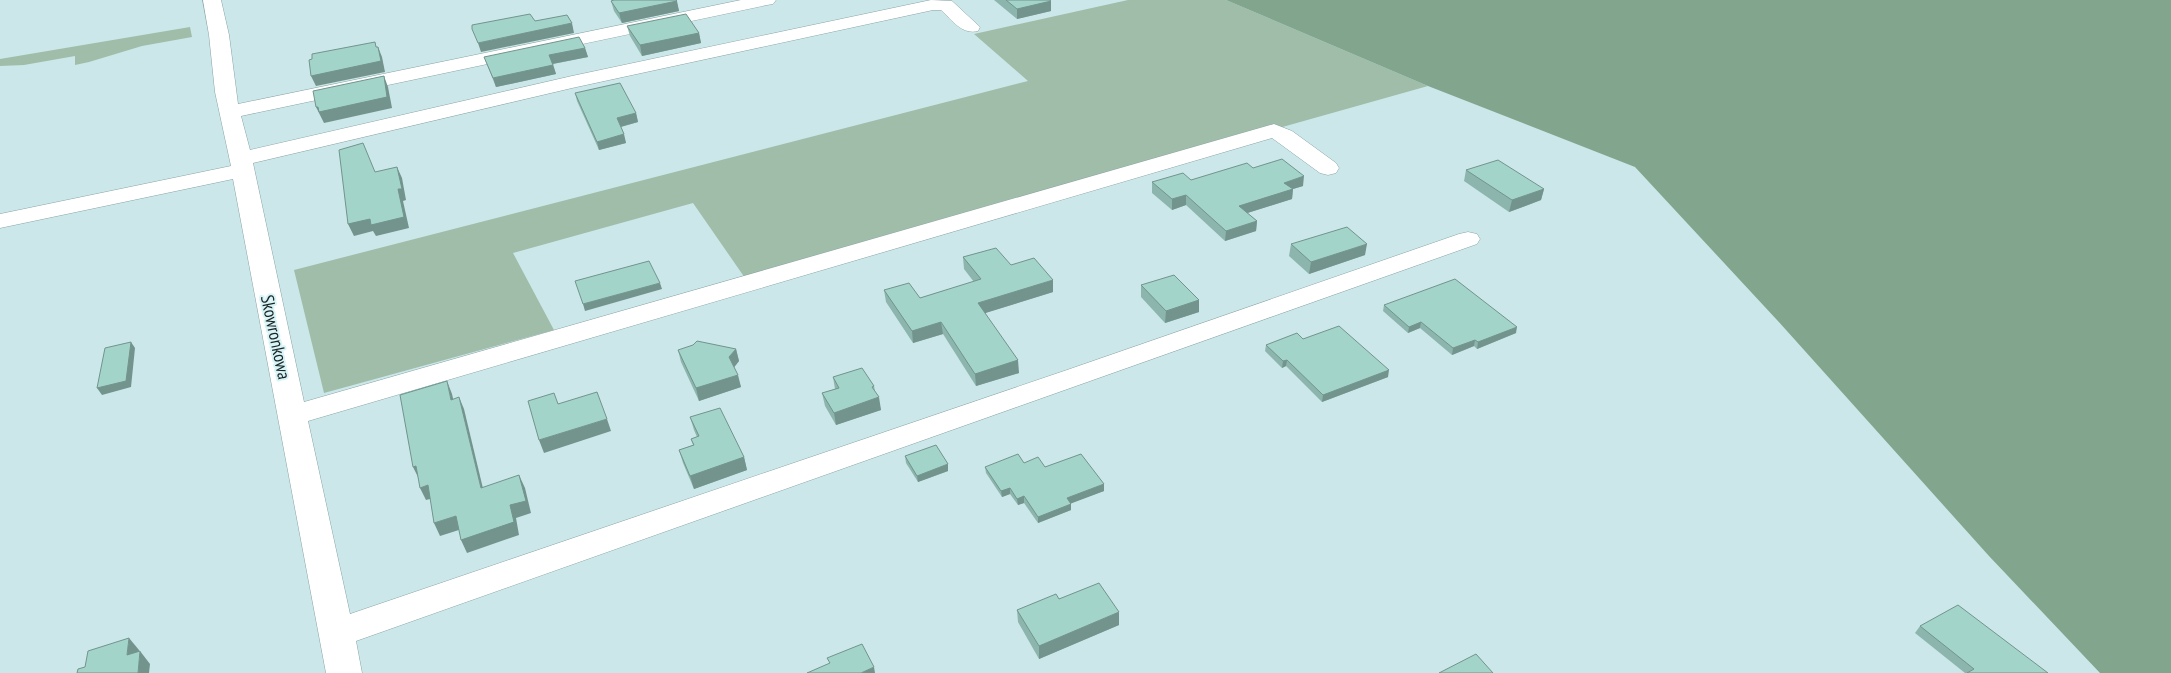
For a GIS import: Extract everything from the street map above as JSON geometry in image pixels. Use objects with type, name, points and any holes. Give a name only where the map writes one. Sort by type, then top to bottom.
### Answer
[{"type":"street","name":"Skowronkowa","points":[[212,0],[218,24],[225,92],[242,164],[344,673]]},
{"type":"street","points":[[230,112],[767,0]]},
{"type":"street","points":[[0,221],[242,164],[562,84],[934,5],[946,5],[972,27]]},
{"type":"street","points":[[293,415],[1274,131],[1284,136],[1328,168]]},
{"type":"street","points":[[336,633],[1086,374],[1468,239]]},
{"type":"green space","points":[[1128,0],[1226,0],[1428,86],[745,278],[693,203],[513,253],[554,330],[324,393],[294,270],[1028,81],[974,34]]},
{"type":"green space","points":[[1226,0],[2171,0],[2171,673],[2100,673],[1989,556],[1777,320],[1635,167],[1428,86]]},
{"type":"green space","points":[[190,27],[192,37],[142,46],[75,65],[75,56],[24,65],[0,66],[0,59]]},
{"type":"building","points":[[1006,0],[1049,0],[1051,1],[1017,9]]},
{"type":"building","points":[[611,1],[677,1],[619,13]]},
{"type":"building","points":[[530,14],[535,21],[567,15],[572,23],[478,43],[472,29],[472,25]]},
{"type":"building","points":[[686,14],[699,33],[640,45],[627,26]]},
{"type":"building","points":[[579,37],[585,48],[549,55],[553,65],[493,78],[484,57]]},
{"type":"building","points":[[375,42],[381,61],[311,76],[309,60],[312,59],[312,54]]},
{"type":"building","points":[[384,76],[387,97],[319,112],[318,107],[316,107],[313,91]]},
{"type":"building","points":[[620,83],[636,113],[617,118],[624,134],[597,142],[575,93]]},
{"type":"building","points":[[363,143],[375,172],[397,167],[402,189],[398,189],[404,217],[371,225],[370,219],[348,224],[339,150]]},
{"type":"building","points":[[1282,159],[1304,176],[1284,183],[1293,189],[1239,206],[1257,221],[1226,231],[1186,195],[1172,199],[1152,182],[1183,173],[1191,180],[1247,163],[1253,168]]},
{"type":"building","points":[[1498,160],[1544,189],[1512,200],[1466,170]]},
{"type":"building","points":[[1347,227],[1367,244],[1311,262],[1291,244]]},
{"type":"building","points":[[996,248],[1011,265],[1034,258],[1053,280],[978,303],[1018,360],[975,374],[941,322],[912,331],[884,290],[909,283],[920,298],[981,279],[963,257]]},
{"type":"building","points":[[649,261],[660,283],[583,304],[575,281]]},
{"type":"building","points":[[1174,275],[1199,300],[1166,311],[1141,285]]},
{"type":"building","points":[[1455,279],[1517,327],[1478,342],[1475,340],[1453,348],[1421,322],[1409,327],[1384,305]]},
{"type":"building","points":[[1339,326],[1389,370],[1323,395],[1287,360],[1283,361],[1266,345],[1297,333],[1303,339]]},
{"type":"building","points":[[697,341],[736,349],[729,357],[738,375],[696,388],[678,350],[693,345]]},
{"type":"building","points":[[131,342],[126,381],[97,388],[105,348]]},
{"type":"building","points":[[862,368],[879,397],[834,413],[822,393],[839,388],[833,377]]},
{"type":"building","points":[[447,381],[451,400],[459,397],[481,488],[519,475],[526,501],[510,505],[514,522],[461,540],[456,516],[434,523],[428,485],[420,488],[416,466],[413,467],[400,395]]},
{"type":"building","points":[[597,392],[607,419],[539,440],[528,401],[554,393],[558,404]]},
{"type":"building","points":[[720,408],[744,457],[690,476],[679,450],[694,445],[691,439],[699,436],[690,417]]},
{"type":"building","points":[[936,445],[948,464],[917,476],[905,456]]},
{"type":"building","points":[[1018,454],[1024,463],[1038,457],[1045,467],[1081,454],[1104,484],[1067,498],[1071,504],[1038,517],[1024,496],[1017,499],[1010,488],[1001,491],[985,467]]},
{"type":"building","points":[[1099,583],[1119,612],[1039,646],[1017,610],[1056,594],[1059,599]]},
{"type":"building","points":[[1958,605],[2048,673],[1967,673],[1974,669],[1920,626]]},
{"type":"building","points":[[129,638],[127,655],[140,651],[138,673],[77,673],[78,669],[85,667],[88,651]]},
{"type":"building","points":[[862,644],[874,667],[861,673],[807,673],[830,663],[827,658]]},
{"type":"building","points":[[1476,654],[1493,673],[1439,673]]}]
